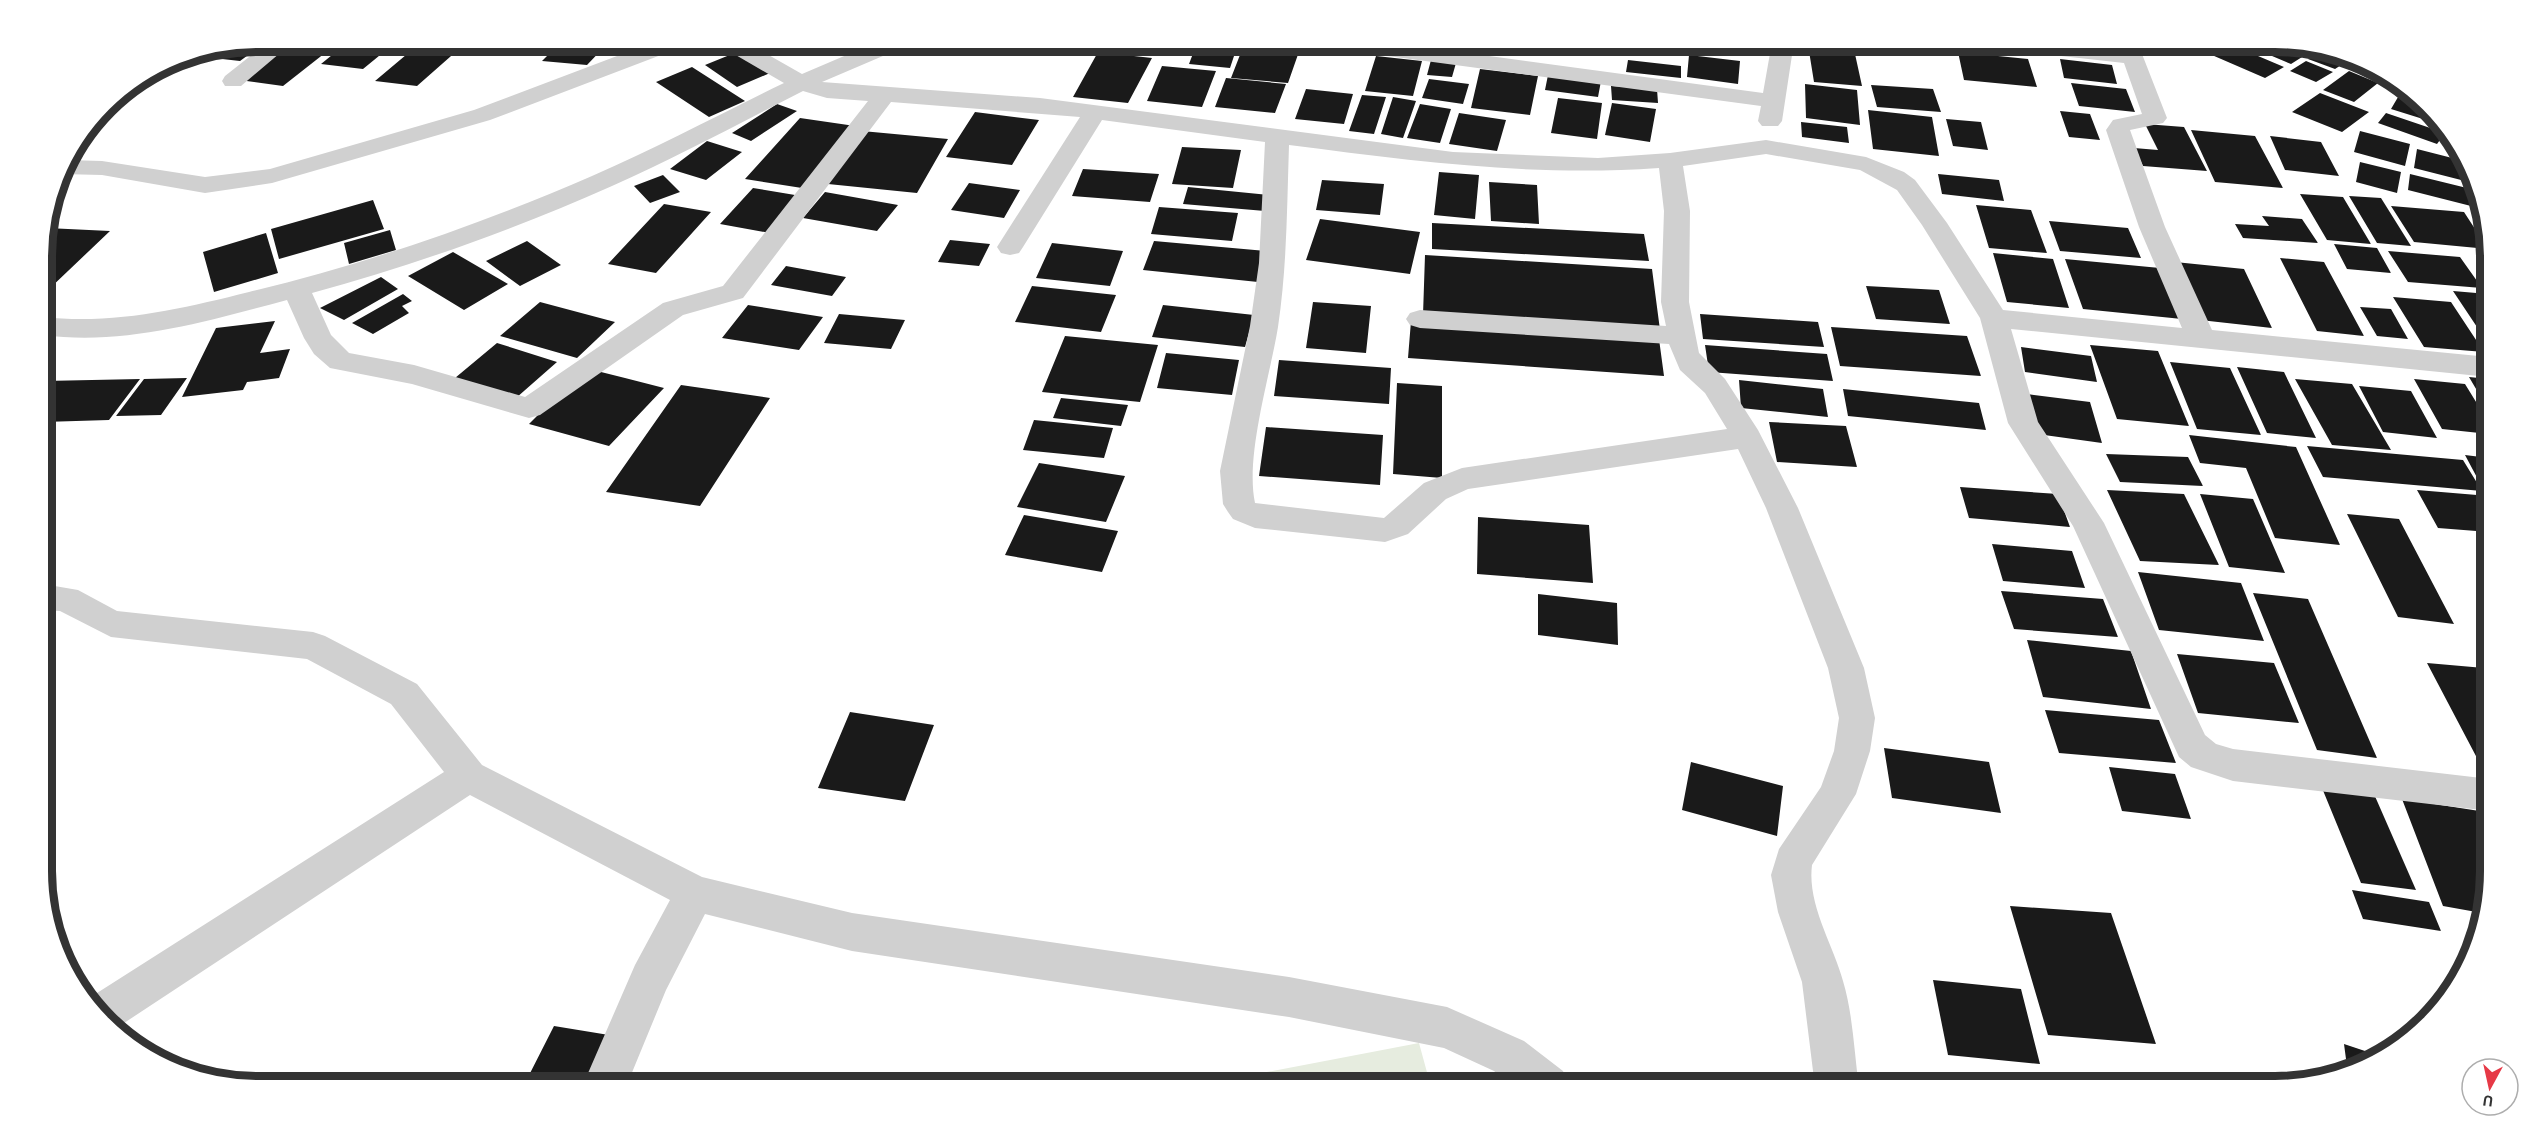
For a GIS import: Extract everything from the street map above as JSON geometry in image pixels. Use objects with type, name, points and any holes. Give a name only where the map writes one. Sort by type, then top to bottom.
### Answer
[{"type":"street","points":[[1415,52],[1773,100]]},
{"type":"street","points":[[1766,147],[1781,52]]},
{"type":"street","points":[[2091,52],[2127,56],[2134,59],[2155,118],[2121,125],[2118,130],[2152,227],[2202,340]]},
{"type":"street","points":[[233,81],[268,53]]},
{"type":"street","points":[[74,167],[102,168],[205,185],[272,176],[482,115],[646,53]]},
{"type":"street","points":[[749,53],[801,83],[827,91],[1040,105],[1453,159],[1517,164],[1598,165],[1670,160],[1766,147],[1866,164],[1895,177],[1906,185],[1934,223],[1994,318],[2023,423],[2088,523],[2192,746],[2204,756],[2233,765],[2480,794]]},
{"type":"street","points":[[53,328],[71,331],[111,328],[202,311],[297,290],[451,240],[565,197],[801,83],[871,53]]},
{"type":"street","points":[[297,290],[314,331],[332,356],[340,362],[414,375],[529,408],[673,309],[733,292],[884,96]]},
{"type":"street","points":[[1010,247],[1095,112]]},
{"type":"street","points":[[1277,136],[1272,263],[1263,326],[1236,471],[1239,504],[1244,511],[1255,516],[1385,530],[1397,526],[1435,491],[1462,479],[1747,436]]},
{"type":"street","points":[[1670,160],[1677,211],[1675,302],[1681,336],[1690,363],[1715,386],[1747,436],[1782,508],[1846,668],[1857,718],[1852,751],[1837,794],[1793,861],[1791,875],[1798,912],[1823,982],[1836,1076]]},
{"type":"street","points":[[1994,318],[2480,366]]},
{"type":"street","points":[[1420,319],[1681,336]]},
{"type":"street","points":[[52,598],[66,599],[111,624],[313,646],[404,694],[469,776],[695,893],[852,932],[1289,997],[1448,1028],[1509,1056],[1534,1076]]},
{"type":"street","points":[[107,1011],[469,776]]},
{"type":"street","points":[[608,1076],[651,979],[695,893]]},
{"type":"shaded area","points":[[1419,1043],[1428,1076],[1246,1076]]},
{"type":"building","points":[[1299,52],[1288,83],[1231,78],[1241,53]]},
{"type":"building","points":[[1508,52],[1539,52],[1539,55]]},
{"type":"building","points":[[1722,52],[1759,52],[1759,56]]},
{"type":"building","points":[[1809,52],[1855,54],[1862,86],[1814,82]]},
{"type":"building","points":[[1958,52],[2028,59],[2037,87],[1964,80]]},
{"type":"building","points":[[2205,52],[2249,52],[2284,67],[2265,78]]},
{"type":"building","points":[[2263,52],[2305,55],[2291,64]]},
{"type":"building","points":[[251,53],[240,61],[210,58]]},
{"type":"building","points":[[275,53],[325,53],[283,86],[239,80]]},
{"type":"building","points":[[335,53],[383,53],[363,69],[321,64]]},
{"type":"building","points":[[408,53],[455,53],[417,86],[375,81]]},
{"type":"building","points":[[550,53],[599,53],[587,65],[542,61]]},
{"type":"building","points":[[738,53],[770,73],[737,87],[705,65]]},
{"type":"building","points":[[1098,53],[1152,58],[1128,103],[1073,97]]},
{"type":"building","points":[[1193,53],[1235,53],[1230,68],[1189,64]]},
{"type":"building","points":[[1689,55],[1740,61],[1738,84],[1687,77]]},
{"type":"building","points":[[1376,56],[1422,61],[1413,96],[1365,91]]},
{"type":"building","points":[[2315,56],[2342,64],[2335,69],[2308,59]]},
{"type":"building","points":[[2060,59],[2112,65],[2117,84],[2064,78]]},
{"type":"building","points":[[1431,60],[1456,63],[1452,77],[1427,75]]},
{"type":"building","points":[[1628,60],[1681,66],[1681,78],[1626,72]]},
{"type":"building","points":[[2306,61],[2333,72],[2316,82],[2290,71]]},
{"type":"building","points":[[1162,66],[1216,71],[1202,107],[1147,101]]},
{"type":"building","points":[[692,67],[745,101],[709,117],[656,82]]},
{"type":"building","points":[[1480,69],[1538,76],[1530,115],[1471,108]]},
{"type":"building","points":[[2349,71],[2378,83],[2354,102],[2323,90]]},
{"type":"building","points":[[1548,75],[1601,81],[1598,97],[1545,90]]},
{"type":"building","points":[[1226,78],[1286,84],[1275,113],[1215,107]]},
{"type":"building","points":[[1429,79],[1469,84],[1463,104],[1422,98]]},
{"type":"building","points":[[2071,83],[2126,89],[2135,112],[2079,106]]},
{"type":"building","points":[[1805,84],[1857,90],[1860,125],[1806,118]]},
{"type":"building","points":[[1871,85],[1933,89],[1941,112],[1877,107]]},
{"type":"building","points":[[1611,86],[1657,89],[1658,103],[1612,100]]},
{"type":"building","points":[[1306,89],[1353,94],[1344,124],[1295,119]]},
{"type":"building","points":[[2320,93],[2369,112],[2342,132],[2292,112]]},
{"type":"building","points":[[1362,95],[1386,97],[1374,134],[1349,131]]},
{"type":"building","points":[[2399,95],[2427,120],[2391,109]]},
{"type":"building","points":[[1393,97],[1416,101],[1403,138],[1381,134]]},
{"type":"building","points":[[1558,98],[1602,103],[1597,139],[1551,133]]},
{"type":"building","points":[[1612,103],[1656,109],[1650,142],[1605,135]]},
{"type":"building","points":[[777,104],[797,111],[751,141],[732,133]]},
{"type":"building","points":[[1420,104],[1451,109],[1440,143],[1407,138]]},
{"type":"building","points":[[1868,110],[1932,117],[1939,156],[1873,149]]},
{"type":"building","points":[[2060,111],[2090,114],[2100,140],[2069,137]]},
{"type":"building","points":[[975,112],[1039,120],[1012,165],[946,157]]},
{"type":"building","points":[[1459,113],[1506,120],[1497,151],[1449,144]]},
{"type":"building","points":[[2386,113],[2434,129],[2441,139],[2437,144],[2378,123]]},
{"type":"building","points":[[800,118],[855,126],[802,188],[745,179]]},
{"type":"building","points":[[1946,119],[1981,122],[1988,150],[1953,146]]},
{"type":"building","points":[[1801,122],[1847,127],[1849,143],[1802,137]]},
{"type":"building","points":[[2145,124],[2184,127],[2207,171],[2143,166],[2134,148],[2158,150]]},
{"type":"building","points":[[2191,130],[2255,136],[2283,188],[2215,182]]},
{"type":"building","points":[[862,131],[948,139],[917,193],[828,184]]},
{"type":"building","points":[[2360,131],[2410,144],[2405,166],[2354,152]]},
{"type":"building","points":[[2270,136],[2321,142],[2339,176],[2285,170]]},
{"type":"building","points":[[707,141],[742,152],[706,180],[670,169]]},
{"type":"building","points":[[1182,147],[1241,150],[1233,188],[1172,184]]},
{"type":"building","points":[[2417,149],[2454,158],[2465,181],[2414,168]]},
{"type":"building","points":[[2360,162],[2401,172],[2397,193],[2356,182]]},
{"type":"building","points":[[1083,169],[1159,174],[1150,202],[1072,196]]},
{"type":"building","points":[[1439,172],[1479,175],[1475,219],[1434,215]]},
{"type":"building","points":[[1938,174],[1999,180],[2004,201],[1942,194]]},
{"type":"building","points":[[2410,174],[2467,188],[2471,206],[2408,190]]},
{"type":"building","points":[[663,175],[680,192],[650,203],[634,186]]},
{"type":"building","points":[[1322,180],[1384,184],[1380,215],[1316,210]]},
{"type":"building","points":[[1489,182],[1537,185],[1539,224],[1491,221]]},
{"type":"building","points":[[969,183],[1020,190],[1004,218],[951,210]]},
{"type":"building","points":[[1188,187],[1269,195],[1265,211],[1183,204]]},
{"type":"building","points":[[753,188],[801,196],[770,233],[720,224]]},
{"type":"building","points":[[825,192],[898,205],[877,231],[803,218]]},
{"type":"building","points":[[2300,194],[2343,197],[2371,244],[2327,240]]},
{"type":"building","points":[[2349,196],[2381,198],[2411,246],[2377,243]]},
{"type":"building","points":[[373,200],[384,229],[279,259],[271,229]]},
{"type":"building","points":[[664,204],[711,212],[656,273],[608,264]]},
{"type":"building","points":[[1976,205],[2031,210],[2047,253],[1989,248]]},
{"type":"building","points":[[2391,206],[2464,212],[2478,234],[2479,248],[2414,242]]},
{"type":"building","points":[[1159,207],[1238,213],[1232,241],[1151,234]]},
{"type":"building","points":[[2262,216],[2302,219],[2318,243],[2243,238],[2235,224],[2269,226]]},
{"type":"building","points":[[1320,219],[1420,232],[1410,274],[1306,260]]},
{"type":"building","points":[[2049,221],[2128,228],[2141,258],[2060,251]]},
{"type":"building","points":[[1432,223],[1644,234],[1649,261],[1432,249]]},
{"type":"building","points":[[54,228],[110,231],[53,285]]},
{"type":"building","points":[[390,230],[396,250],[349,264],[344,243]]},
{"type":"building","points":[[266,233],[278,273],[214,292],[203,252]]},
{"type":"building","points":[[950,240],[990,244],[979,266],[938,262]]},
{"type":"building","points":[[527,241],[561,265],[520,286],[486,261]]},
{"type":"building","points":[[1154,241],[1266,251],[1258,282],[1143,270]]},
{"type":"building","points":[[1052,243],[1123,251],[1110,286],[1036,278]]},
{"type":"building","points":[[2334,244],[2377,248],[2391,273],[2347,269]]},
{"type":"building","points":[[2388,251],[2460,257],[2480,288],[2408,282]]},
{"type":"building","points":[[453,252],[508,284],[464,310],[408,276]]},
{"type":"building","points":[[1993,253],[2053,259],[2069,308],[2007,302]]},
{"type":"building","points":[[1425,255],[1652,269],[1660,330],[1423,315]]},
{"type":"building","points":[[2280,258],[2324,262],[2364,336],[2317,331]]},
{"type":"building","points":[[2065,259],[2160,268],[2182,319],[2083,309]]},
{"type":"building","points":[[2175,262],[2244,269],[2272,328],[2200,320]]},
{"type":"building","points":[[786,266],[846,277],[832,296],[771,285]]},
{"type":"building","points":[[381,277],[398,289],[344,320],[320,308]]},
{"type":"building","points":[[1032,286],[1116,295],[1101,332],[1015,322]]},
{"type":"building","points":[[1866,286],[1939,290],[1950,324],[1876,319]]},
{"type":"building","points":[[2453,291],[2480,293],[2480,332]]},
{"type":"building","points":[[403,294],[412,301],[402,306],[409,313],[373,334],[352,323]]},
{"type":"building","points":[[2393,297],[2451,302],[2480,346],[2480,352],[2424,347]]},
{"type":"building","points":[[540,302],[615,322],[577,358],[500,336]]},
{"type":"building","points":[[1313,302],[1371,306],[1366,353],[1306,348]]},
{"type":"building","points":[[748,305],[823,317],[799,350],[722,338]]},
{"type":"building","points":[[1163,305],[1254,315],[1245,347],[1152,337]]},
{"type":"building","points":[[2360,307],[2391,309],[2408,339],[2377,336]]},
{"type":"building","points":[[839,314],[905,320],[891,349],[824,343]]},
{"type":"building","points":[[1700,314],[1818,322],[1824,347],[1703,339]]},
{"type":"building","points":[[275,321],[260,353],[290,349],[279,378],[247,382],[243,390],[182,397],[216,328]]},
{"type":"building","points":[[1411,321],[1659,339],[1664,376],[1408,358]]},
{"type":"building","points":[[1831,327],[1967,336],[1981,376],[1840,366]]},
{"type":"building","points":[[1065,336],[1158,345],[1140,402],[1042,392]]},
{"type":"building","points":[[497,343],[557,362],[516,398],[455,378]]},
{"type":"building","points":[[1705,345],[1827,354],[1833,381],[1709,372]]},
{"type":"building","points":[[2090,345],[2158,351],[2189,426],[2117,419]]},
{"type":"building","points":[[2021,347],[2091,356],[2097,382],[2025,372]]},
{"type":"building","points":[[1166,353],[1239,360],[1232,395],[1157,388]]},
{"type":"building","points":[[1279,360],[1391,368],[1389,404],[1274,396]]},
{"type":"building","points":[[2170,362],[2230,368],[2261,435],[2197,429]]},
{"type":"building","points":[[2237,367],[2284,372],[2316,438],[2267,433]]},
{"type":"building","points":[[585,368],[664,388],[609,446],[529,424]]},
{"type":"building","points":[[2469,377],[2480,378],[2480,396]]},
{"type":"building","points":[[187,378],[161,415],[116,416],[144,379]]},
{"type":"building","points":[[140,379],[109,420],[53,422],[53,381]]},
{"type":"building","points":[[2295,379],[2352,384],[2391,450],[2332,445]]},
{"type":"building","points":[[2414,379],[2465,384],[2480,408],[2480,433],[2442,429]]},
{"type":"building","points":[[1739,380],[1823,389],[1828,417],[1741,408]]},
{"type":"building","points":[[1397,383],[1442,386],[1442,478],[1393,474]]},
{"type":"building","points":[[681,385],[770,398],[700,506],[606,492]]},
{"type":"building","points":[[2359,386],[2411,391],[2437,438],[2383,432]]},
{"type":"building","points":[[1843,389],[1979,403],[1986,430],[1848,416]]},
{"type":"building","points":[[2027,394],[2090,402],[2102,443],[2037,434]]},
{"type":"building","points":[[1061,398],[1128,405],[1121,426],[1053,418]]},
{"type":"building","points":[[1034,420],[1113,428],[1104,458],[1023,450]]},
{"type":"building","points":[[1769,422],[1846,426],[1857,467],[1777,462]]},
{"type":"building","points":[[1266,427],[1383,435],[1380,485],[1259,476]]},
{"type":"building","points":[[2189,435],[2296,447],[2340,545],[2275,538],[2246,468],[2200,463]]},
{"type":"building","points":[[2307,446],[2463,460],[2480,491],[2323,477]]},
{"type":"building","points":[[2106,454],[2188,457],[2203,486],[2120,482]]},
{"type":"building","points":[[2465,455],[2480,457],[2480,483]]},
{"type":"building","points":[[1039,463],[1125,476],[1106,522],[1017,507]]},
{"type":"building","points":[[1960,487],[2058,494],[2070,527],[1969,518]]},
{"type":"building","points":[[2107,490],[2184,494],[2219,565],[2140,561]]},
{"type":"building","points":[[2417,490],[2477,495],[2480,500],[2480,531],[2438,528]]},
{"type":"building","points":[[2200,494],[2253,499],[2285,573],[2229,567]]},
{"type":"building","points":[[2347,514],[2399,519],[2454,624],[2398,617]]},
{"type":"building","points":[[1024,515],[1118,531],[1102,572],[1005,555]]},
{"type":"building","points":[[1478,517],[1589,525],[1593,583],[1477,574]]},
{"type":"building","points":[[1992,544],[2072,551],[2085,588],[2003,581]]},
{"type":"building","points":[[2138,572],[2241,583],[2264,641],[2159,630]]},
{"type":"building","points":[[2001,591],[2103,599],[2118,637],[2014,629]]},
{"type":"building","points":[[2253,593],[2308,599],[2377,758],[2317,750]]},
{"type":"building","points":[[1538,594],[1617,603],[1618,645],[1538,635]]},
{"type":"building","points":[[2027,640],[2131,651],[2151,709],[2043,697]]},
{"type":"building","points":[[2177,654],[2274,663],[2299,723],[2198,713]]},
{"type":"building","points":[[2427,663],[2480,668],[2480,764]]},
{"type":"building","points":[[2045,710],[2159,720],[2176,763],[2059,753]]},
{"type":"building","points":[[850,712],[934,725],[905,801],[818,788]]},
{"type":"building","points":[[1884,748],[1989,762],[2001,813],[1892,798]]},
{"type":"building","points":[[1691,762],[1783,786],[1777,836],[1682,810]]},
{"type":"building","points":[[2109,767],[2175,774],[2191,819],[2122,811]]},
{"type":"building","points":[[2322,788],[2374,794],[2416,890],[2361,883]]},
{"type":"building","points":[[2402,799],[2480,811],[2480,872],[2476,912],[2443,906]]},
{"type":"building","points":[[2352,890],[2429,902],[2441,931],[2363,919]]},
{"type":"building","points":[[2010,906],[2111,913],[2156,1044],[2048,1035]]},
{"type":"building","points":[[1933,980],[2021,989],[2040,1064],[1948,1055]]},
{"type":"building","points":[[554,1026],[615,1036],[595,1076],[529,1076]]},
{"type":"building","points":[[2344,1044],[2370,1053],[2353,1061],[2347,1063]]}]
